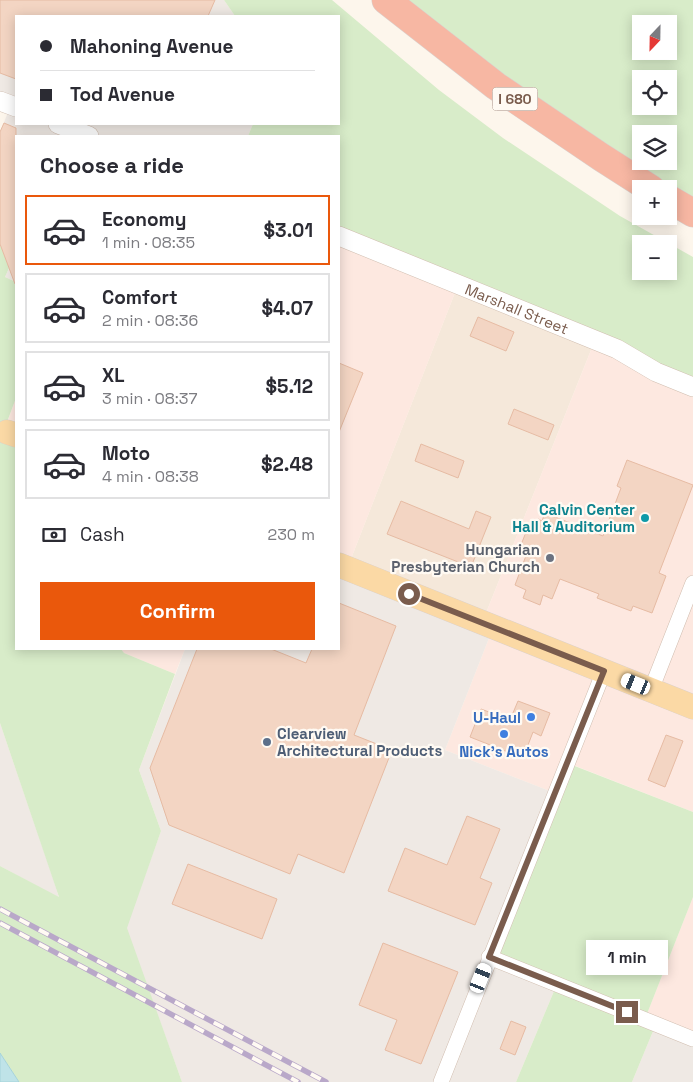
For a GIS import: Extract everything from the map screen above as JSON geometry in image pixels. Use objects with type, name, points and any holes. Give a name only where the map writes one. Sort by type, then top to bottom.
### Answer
[{"type":"highway","name":"I 680","points":[[386,0],[496,86],[637,180]]},
{"type":"highway","points":[[677,204],[693,213]]},
{"type":"main road","points":[[340,565],[693,707]]},
{"type":"street","points":[[0,101],[15,107]]},
{"type":"street","points":[[61,125],[86,135]]},
{"type":"street","name":"Marshall Street","points":[[340,236],[617,349],[656,372],[693,387]]},
{"type":"street","points":[[651,690],[693,583]]},
{"type":"street","points":[[441,1082],[604,671]]},
{"type":"street","points":[[489,957],[693,1039]]},
{"type":"shaded area","points":[[0,0],[224,0],[234,15],[15,15],[15,125],[253,125],[248,135],[15,135],[15,282],[5,277],[9,268],[0,244],[0,132],[11,105],[0,101]]},
{"type":"shaded area","points":[[340,236],[458,285],[347,569],[340,566]]},
{"type":"shaded area","points":[[458,285],[595,340],[482,623],[347,569]]},
{"type":"shaded area","points":[[595,340],[693,387],[693,812],[568,763],[555,793],[445,750],[493,628],[482,623]]},
{"type":"shaded area","points":[[15,401],[15,435],[4,431]]},
{"type":"shaded area","points":[[340,565],[493,628],[445,750],[555,793],[557,984],[516,1082],[182,1082],[126,928],[161,831],[139,770],[185,650],[340,650]]},
{"type":"shaded area","points":[[122,650],[185,650],[175,674],[124,653]]},
{"type":"shaded area","points":[[0,723],[55,884],[59,898],[0,866]]},
{"type":"shaded area","points":[[693,897],[693,1039],[645,1019]]},
{"type":"shaded area","points":[[656,1024],[693,1039],[693,1082],[632,1082]]},
{"type":"green space","points":[[224,0],[332,0],[439,90],[503,138],[632,223],[632,225],[636,225],[654,235],[632,235],[632,280],[677,280],[677,248],[693,257],[693,387],[340,236],[340,135],[248,135],[253,125],[340,125],[340,15],[234,15]]},
{"type":"green space","points":[[386,0],[693,0],[693,213],[677,204],[677,180],[638,180]]},
{"type":"green space","points":[[0,244],[9,268],[5,277],[15,282],[15,401],[4,430],[15,435],[15,650],[122,650],[124,653],[175,674],[139,770],[161,831],[127,928],[182,1082],[19,1082],[0,1053],[0,866],[59,897],[0,723]]},
{"type":"green space","points":[[567,763],[693,812],[693,897],[645,1019],[656,1024],[632,1082],[516,1082],[557,984],[489,957]]},
{"type":"water","points":[[0,1053],[19,1082],[0,1082]]},
{"type":"building","points":[[0,0],[215,0],[208,15],[15,15],[15,79],[0,73]]},
{"type":"building","points":[[4,123],[16,128],[15,284],[0,244],[0,132]]},
{"type":"building","points":[[478,317],[514,332],[506,351],[470,336]]},
{"type":"building","points":[[340,363],[363,373],[340,430]]},
{"type":"building","points":[[514,409],[554,425],[548,440],[508,424]]},
{"type":"building","points":[[421,444],[464,461],[458,478],[415,461]]},
{"type":"building","name":"Calvin Center Hall & Auditorium","points":[[627,460],[693,485],[659,573],[666,576],[652,613],[633,606],[631,611],[597,598],[599,594],[560,579],[552,599],[543,595],[540,605],[523,598],[526,590],[515,585],[527,553],[519,550],[528,527],[534,530],[538,519],[542,521],[545,513],[603,536],[621,488],[617,486]]},
{"type":"building","points":[[401,501],[469,529],[476,511],[491,517],[471,567],[387,534]]},
{"type":"building","name":"Clearview Architectural Products","points":[[340,603],[396,626],[354,735],[392,750],[344,873],[298,854],[290,874],[169,825],[150,768],[197,650],[274,650],[306,663],[312,650],[340,650]]},
{"type":"building","points":[[518,701],[550,713],[541,736],[533,732],[523,758],[470,737],[481,709],[510,720]]},
{"type":"building","points":[[666,735],[683,741],[665,787],[648,780]]},
{"type":"building","points":[[467,816],[500,829],[480,878],[492,883],[475,925],[388,891],[405,848],[447,865]]},
{"type":"building","points":[[188,864],[277,899],[262,939],[172,904]]},
{"type":"building","points":[[383,943],[458,972],[421,1064],[385,1050],[397,1020],[359,1005]]},
{"type":"building","points":[[511,1021],[526,1027],[515,1055],[500,1049]]},
{"type":"railway","points":[[0,909],[326,1082]]},
{"type":"railway","points":[[0,923],[298,1082]]},
{"type":"place","name":"Calvin Center Hall & Auditorium","points":[[645,518]]},
{"type":"place","name":"Hungarian Presbyterian Church","points":[[550,558]]},
{"type":"place","name":"U-Haul","points":[[531,717]]},
{"type":"place","name":"Nick's Autos","points":[[504,734]]},
{"type":"place","name":"Clearview Architectural Products","points":[[267,742]]},
{"type":"route","points":[[409,594],[604,671],[489,957],[627,1012]]}]
